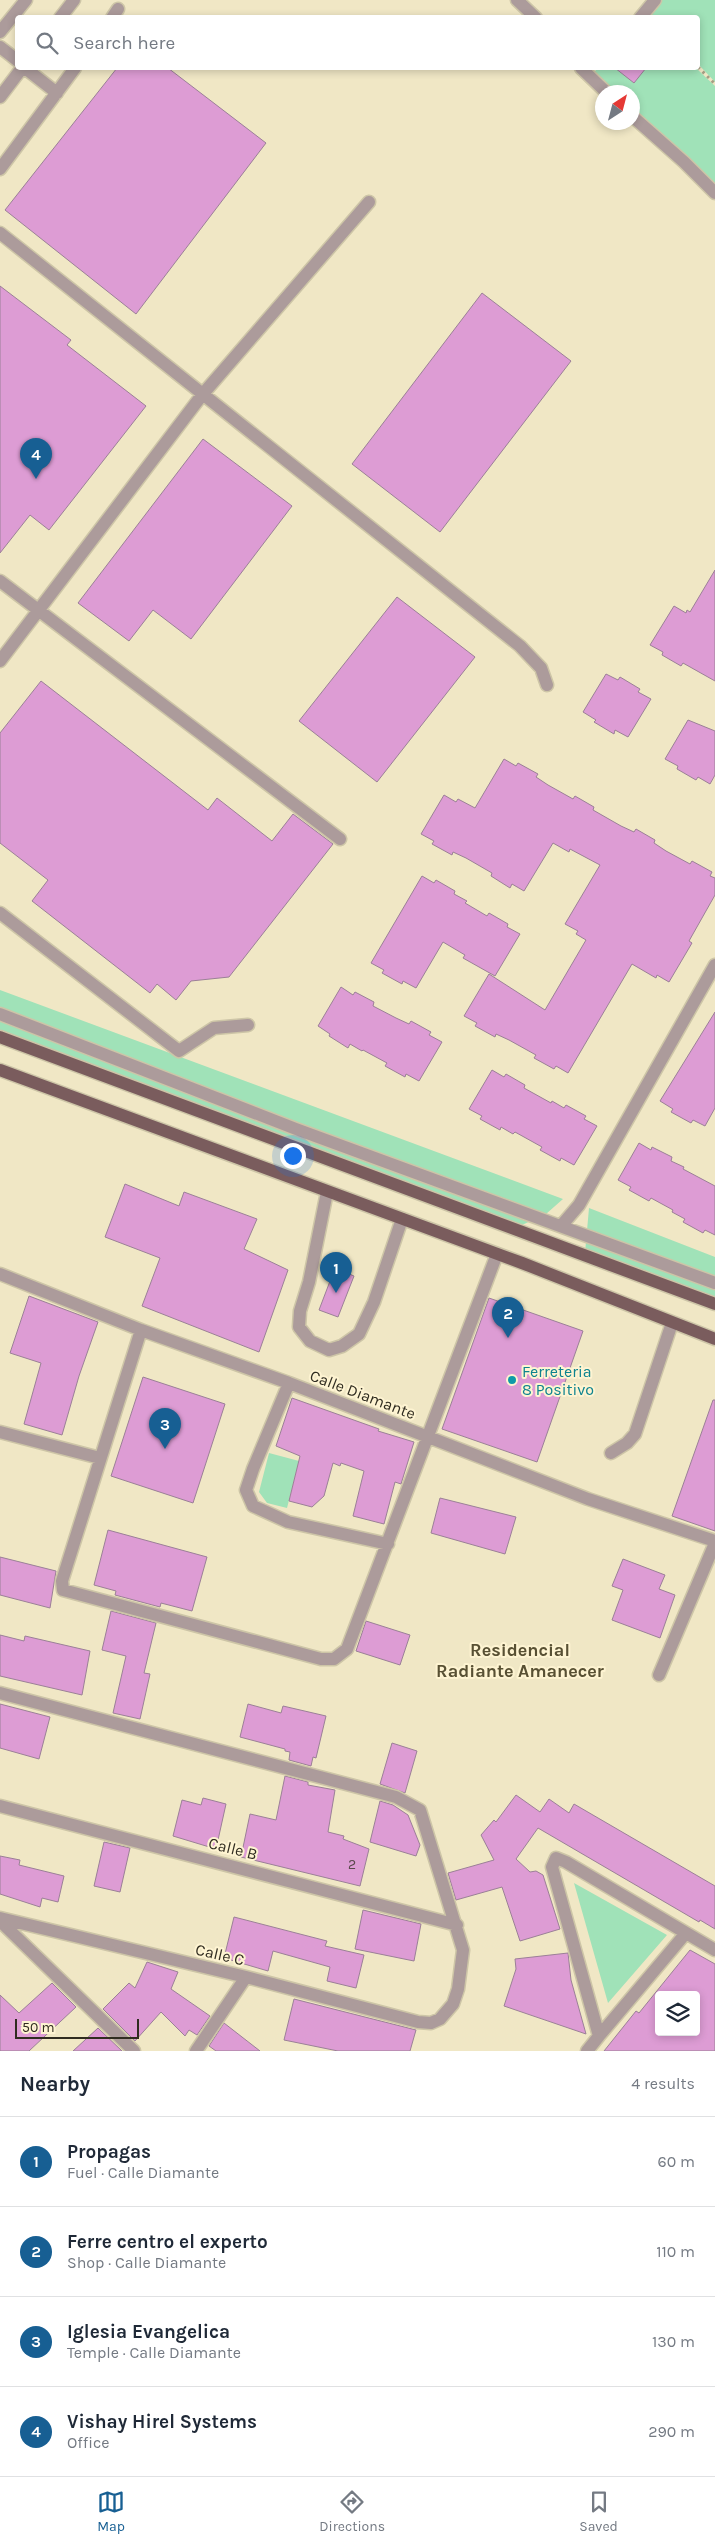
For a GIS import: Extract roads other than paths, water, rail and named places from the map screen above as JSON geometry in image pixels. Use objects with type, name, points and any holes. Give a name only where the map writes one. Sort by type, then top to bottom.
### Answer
[{"type":"main road","points":[[0,1037],[715,1304]]},
{"type":"main road","points":[[0,1070],[497,1254],[715,1339]]},
{"type":"street","points":[[0,32],[26,0]]},
{"type":"street","points":[[62,15],[74,0]]},
{"type":"street","points":[[517,0],[533,15]]},
{"type":"street","points":[[642,15],[655,0]]},
{"type":"street","points":[[0,47],[15,59]]},
{"type":"street","points":[[0,97],[22,70]]},
{"type":"street","points":[[27,70],[57,92]]},
{"type":"street","points":[[0,169],[74,70]]},
{"type":"street","points":[[589,71],[600,85]]},
{"type":"street","points":[[640,123],[684,162],[715,193]]},
{"type":"street","points":[[0,661],[40,612],[202,395],[370,202]]},
{"type":"street","points":[[0,233],[520,646],[541,668],[548,685]]},
{"type":"street","points":[[0,580],[340,839]]},
{"type":"street","points":[[0,913],[179,1051],[214,1028],[248,1025]]},
{"type":"street","points":[[562,1226],[579,1205],[715,965]]},
{"type":"street","points":[[0,1014],[296,1129],[715,1283]]},
{"type":"street","points":[[327,1192],[309,1282],[300,1311],[299,1327],[310,1342],[329,1350],[342,1346],[360,1334],[374,1302],[402,1219]]},
{"type":"street","points":[[141,1330],[62,1580],[63,1590],[321,1659],[334,1659],[347,1650],[497,1254]]},
{"type":"street","name":"Calle Diamante","points":[[0,1274],[141,1330],[290,1383],[588,1499],[715,1542]]},
{"type":"street","points":[[611,1453],[627,1443],[635,1434],[672,1323]]},
{"type":"street","points":[[290,1383],[248,1483],[246,1490],[253,1506],[288,1522],[388,1544]]},
{"type":"street","points":[[0,1432],[100,1458]]},
{"type":"street","points":[[659,1675],[715,1542]]},
{"type":"street","points":[[0,1693],[396,1797],[420,1810],[457,1925]]},
{"type":"street","name":"Calle B","points":[[0,1806],[457,1925]]},
{"type":"street","points":[[599,2036],[552,1867],[556,1858],[715,1950]]},
{"type":"street","points":[[0,1920],[134,2051]]},
{"type":"street","name":"Calle C","points":[[0,1920],[246,1977],[418,2022],[431,2023],[440,2019],[447,2012],[458,1989],[463,1950],[457,1925]]},
{"type":"street","points":[[587,2051],[686,1933]]},
{"type":"street","points":[[196,2051],[246,1977]]},
{"type":"place","name":"Vishay Hirel Systems","points":[[36,479]]},
{"type":"place","name":"Propagas","points":[[336,1293]]},
{"type":"place","name":"Ferre centro el experto","points":[[508,1338]]},
{"type":"place","name":"Ferreteria 8 Positivo","points":[[512,1380]]},
{"type":"place","name":"Iglesia Evangelica","points":[[165,1449]]},
{"type":"district","name":"Residencial Radiante Amanecer","points":[[520,1660]]}]
